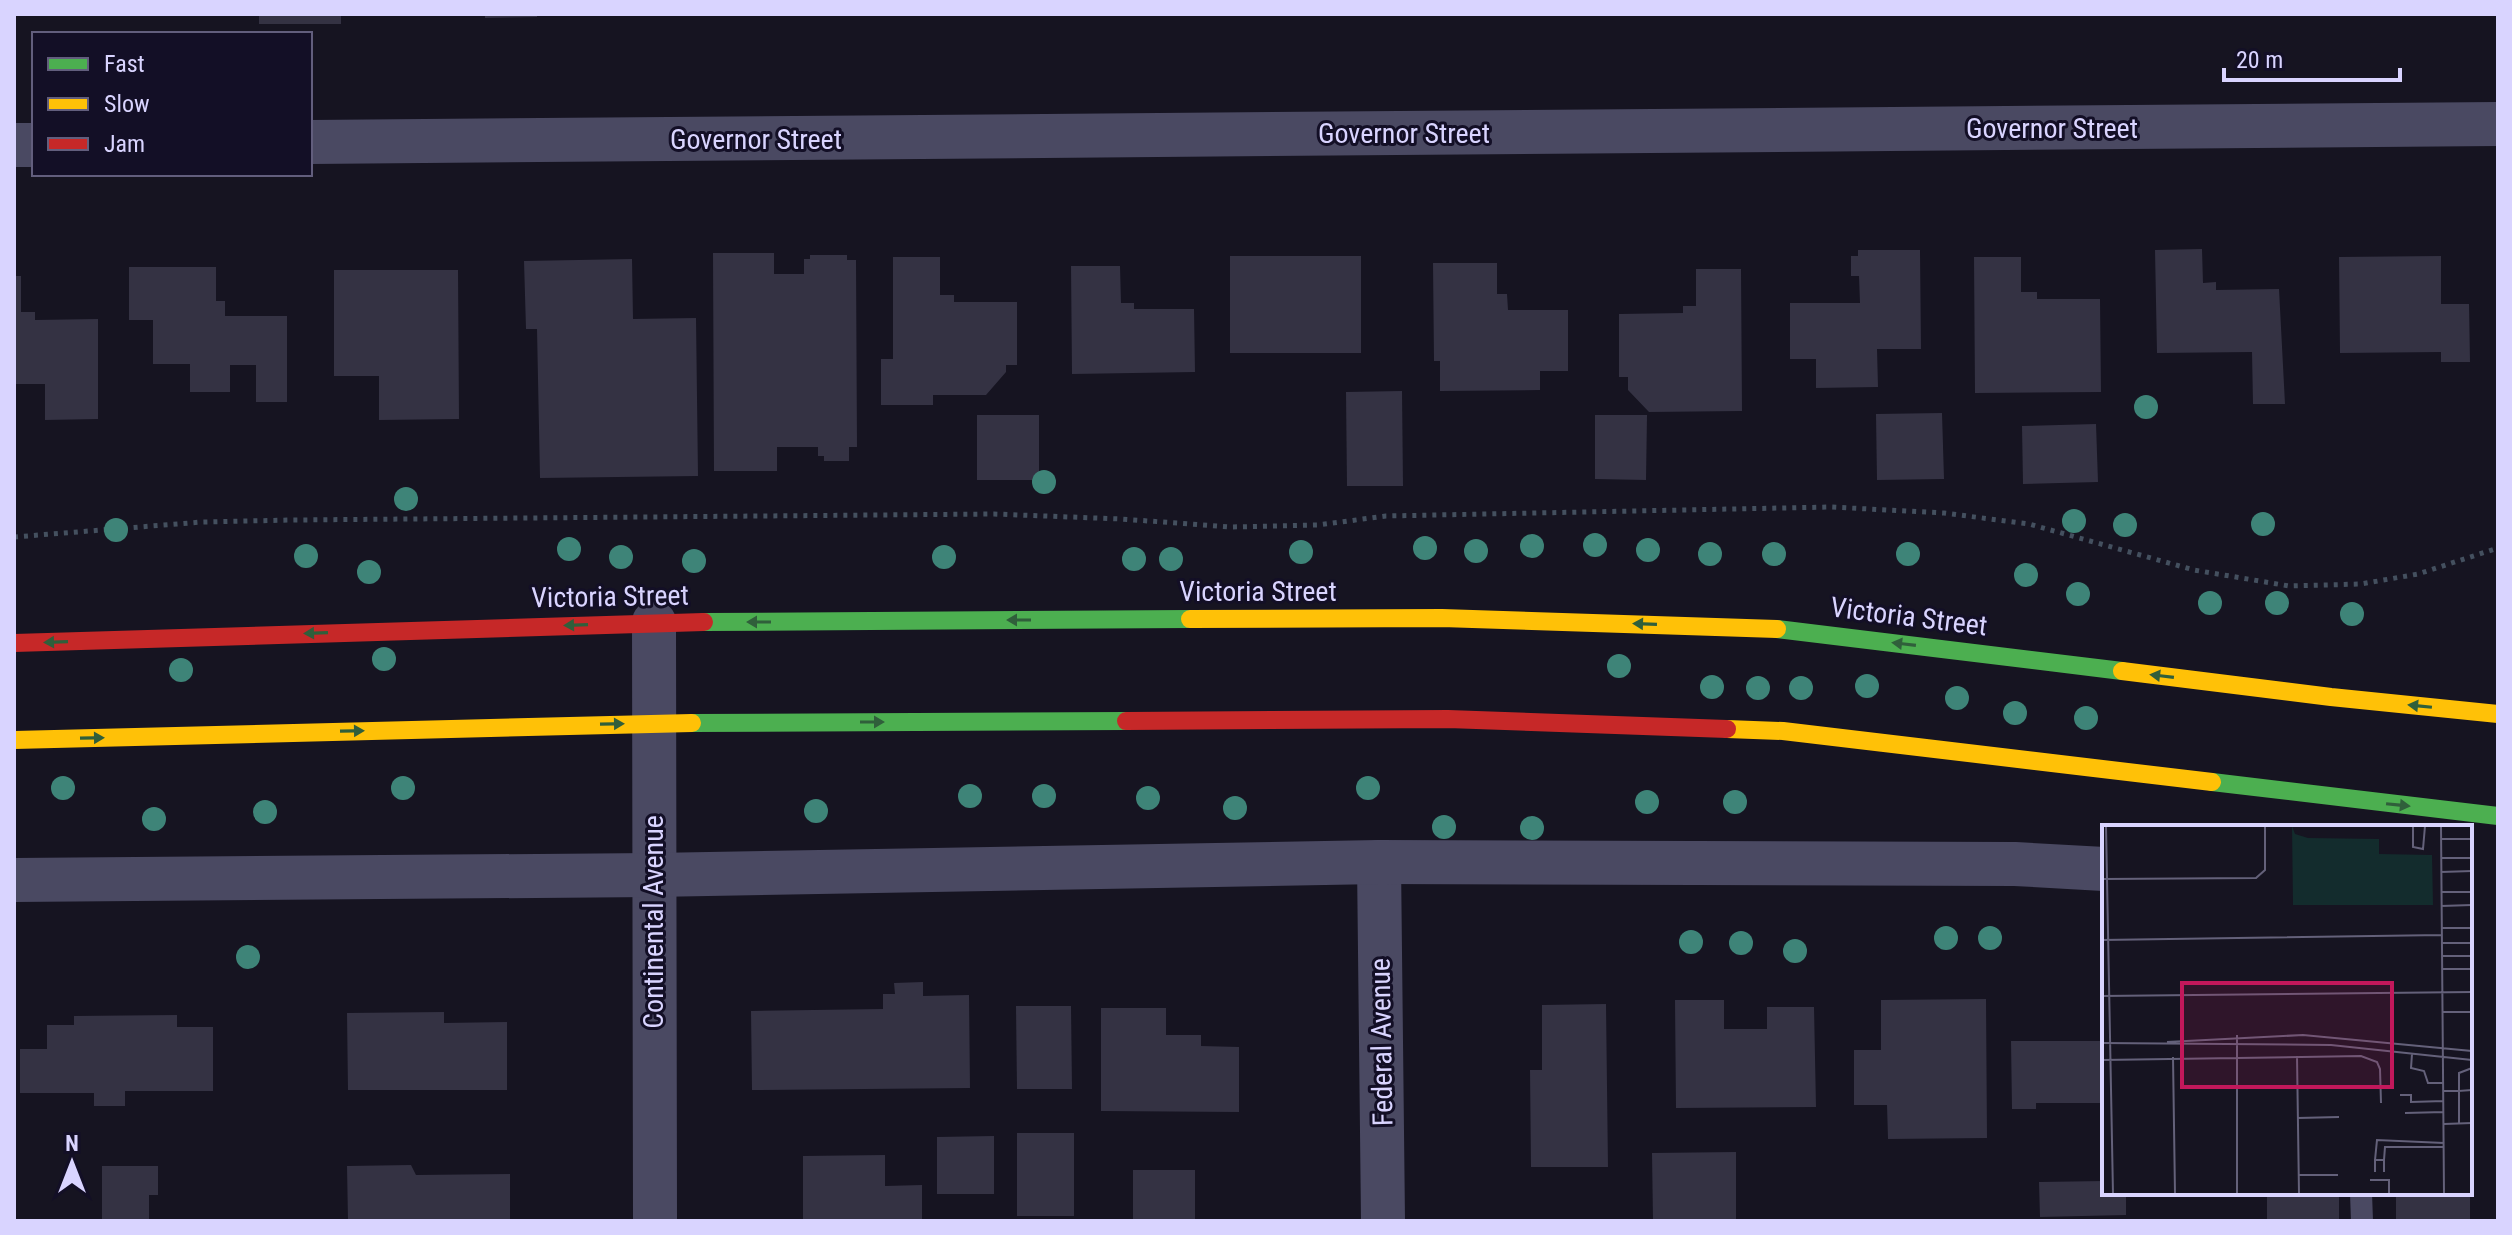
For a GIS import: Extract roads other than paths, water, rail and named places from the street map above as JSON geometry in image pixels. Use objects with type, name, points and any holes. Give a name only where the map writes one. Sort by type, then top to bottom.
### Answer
[{"type":"main road","name":"Victoria Street","points":[[14,643],[654,622],[1442,618],[1789,629],[2316,695],[2498,714]]},
{"type":"main road","points":[[14,740],[653,723],[1448,719],[1783,731],[2498,816]]},
{"type":"street","name":"Governor Street","points":[[312,142],[2498,124]]},
{"type":"street","name":"Continental Avenue","points":[[654,622],[655,1221]]},
{"type":"street","points":[[14,880],[653,875],[1379,862],[1999,864],[2102,869]]},
{"type":"street","name":"Federal Avenue","points":[[1379,862],[1383,1221]]},
{"type":"lane","points":[[2361,1195],[2362,1221]]}]
